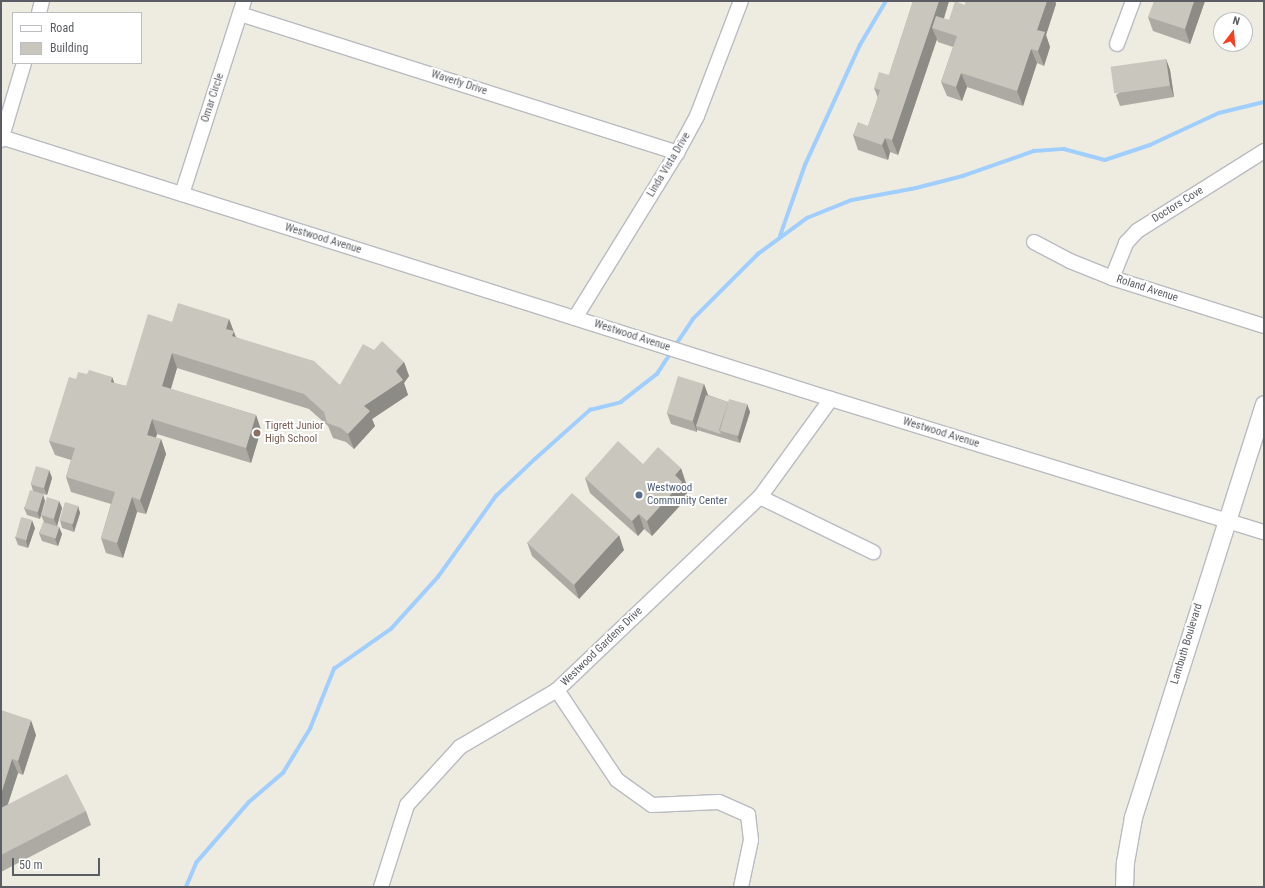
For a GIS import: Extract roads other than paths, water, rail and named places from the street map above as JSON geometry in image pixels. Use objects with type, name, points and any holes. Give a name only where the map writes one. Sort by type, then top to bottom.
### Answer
[{"type":"street","points":[[39,12],[42,1]]},
{"type":"street","name":"Linda Vista Drive","points":[[575,318],[677,153],[697,116],[741,1]]},
{"type":"street","points":[[1117,44],[1133,1]]},
{"type":"street","name":"Waverly Drive","points":[[242,8],[677,153]]},
{"type":"street","name":"Omar Circle","points":[[182,194],[242,8]]},
{"type":"street","points":[[1,138],[24,64]]},
{"type":"street","name":"Westwood Avenue","points":[[1,138],[831,399],[1264,532]]},
{"type":"street","name":"Doctors Cove","points":[[1112,278],[1126,243],[1137,231],[1264,151]]},
{"type":"street","name":"Roland Avenue","points":[[1034,242],[1070,261],[1112,278],[1264,326]]},
{"type":"street","name":"Westwood Gardens Drive","points":[[381,887],[407,805],[460,747],[557,690],[760,497],[831,399]]},
{"type":"street","name":"Lambuth Boulevard","points":[[1124,887],[1125,862],[1133,816],[1264,404]]},
{"type":"street","points":[[760,497],[873,552]]},
{"type":"street","points":[[557,690],[617,780],[652,805],[719,802],[748,815],[751,840],[741,887]]},
{"type":"waterway","points":[[780,236],[805,165],[860,45],[886,1]]},
{"type":"waterway","points":[[675,346],[693,319],[758,254],[807,218],[852,200],[916,188],[963,176],[1034,151],[1064,149],[1105,160],[1150,145],[1219,113],[1264,102]]},
{"type":"waterway","points":[[186,887],[196,863],[249,802],[283,773],[310,729],[334,669],[391,629],[438,577],[496,496],[535,459],[590,410],[621,402],[657,374],[672,351]]},
{"type":"place","name":"Tigrett Junior High School","points":[[257,433]]},
{"type":"place","name":"Westwood Community Center","points":[[639,495]]}]
